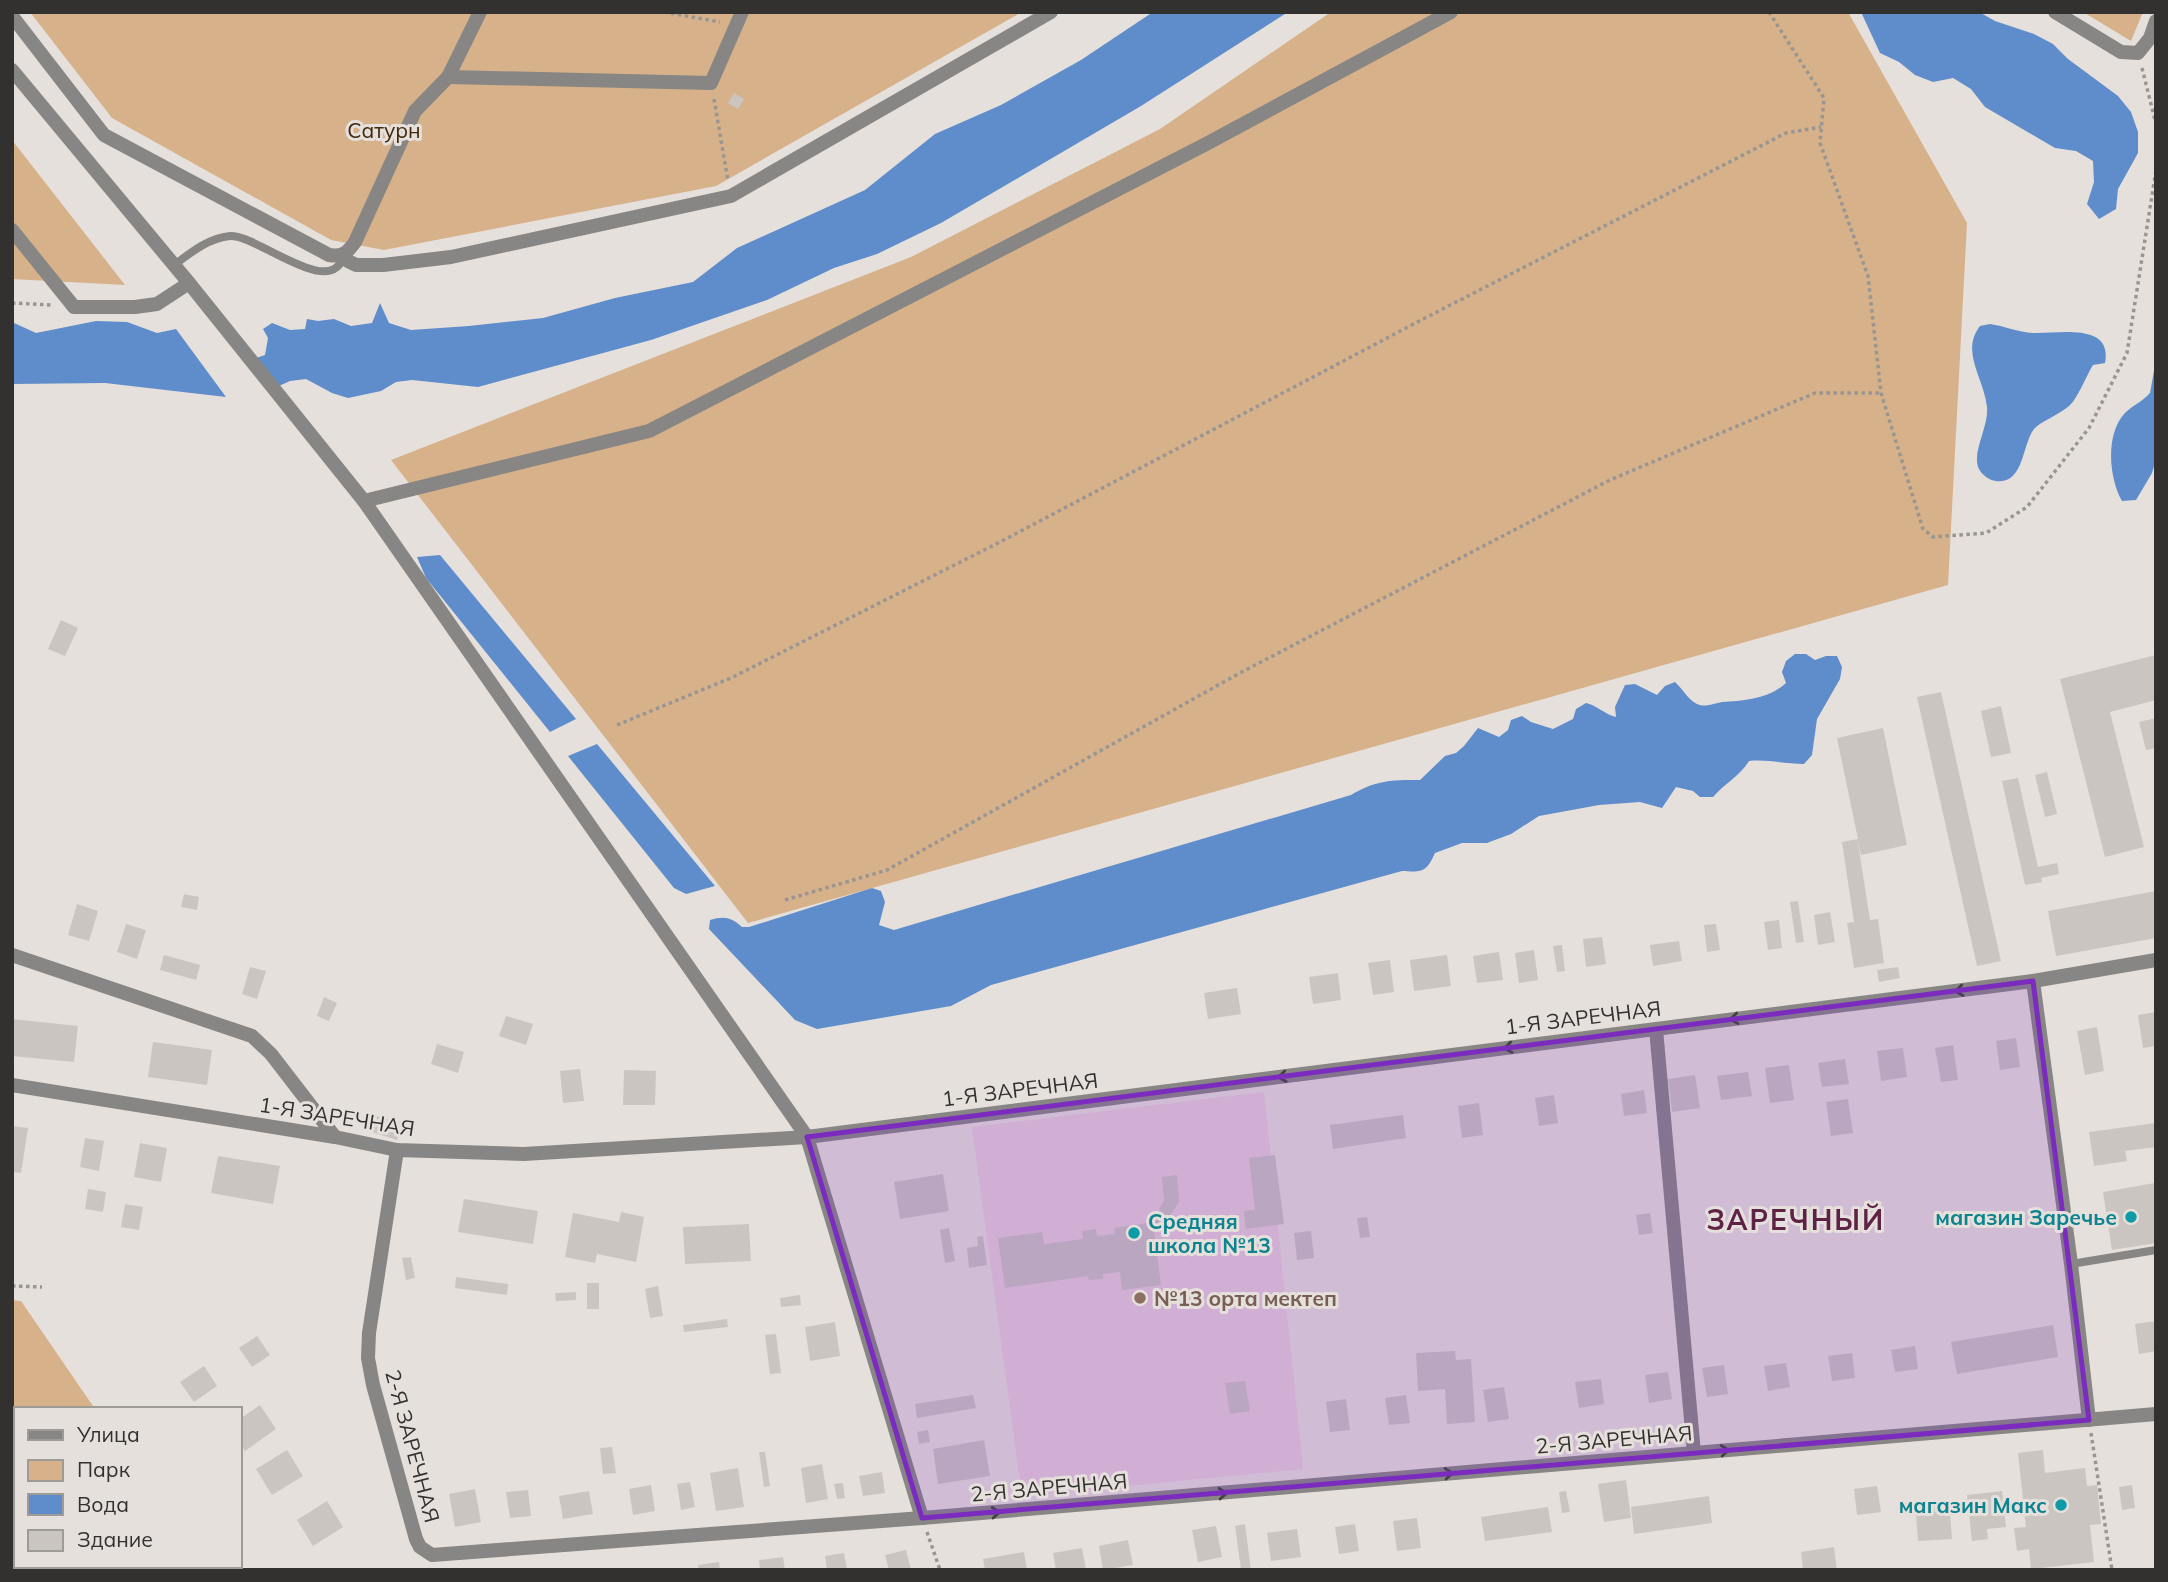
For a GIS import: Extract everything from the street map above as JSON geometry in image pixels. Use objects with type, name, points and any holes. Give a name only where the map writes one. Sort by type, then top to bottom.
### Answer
[{"type":"street","points":[[12,16],[104,135],[329,255],[344,255],[355,242],[415,111],[448,77],[480,12]]},
{"type":"street","points":[[344,255],[356,265],[383,265],[451,257],[731,196],[1051,12]]},
{"type":"street","points":[[364,501],[649,431],[1208,143],[1451,12]]},
{"type":"street","points":[[2055,12],[2121,52],[2138,53],[2150,38],[2156,21]]},
{"type":"street","points":[[448,77],[711,83],[739,19]]},
{"type":"street","points":[[12,70],[189,283],[364,501],[807,1137],[922,1518]]},
{"type":"street","points":[[12,230],[74,307],[135,307],[157,304],[189,283]]},
{"type":"street","points":[[12,955],[252,1036],[271,1054],[335,1137]]},
{"type":"street","name":"1-Я ЗАРЕЧНАЯ","points":[[12,1085],[335,1137],[397,1150],[524,1154],[807,1137],[2033,981],[2156,960]]},
{"type":"street","points":[[2033,981],[2089,1420]]},
{"type":"street","points":[[1656,1029],[1694,1453]]},
{"type":"street","name":"2-Я ЗАРЕЧНАЯ","points":[[397,1150],[369,1333],[368,1358],[416,1539],[425,1552],[441,1555],[922,1518],[2156,1414]]},
{"type":"lane","points":[[173,266],[205,243],[232,236],[258,243],[321,273],[333,272],[341,264],[344,255]]},
{"type":"lane","points":[[2071,1264],[2156,1250]]},
{"type":"path","points":[[664,12],[739,19]]},
{"type":"path","points":[[1769,12],[1824,98],[1820,143],[1868,276],[1881,393],[1923,529],[1933,537],[1986,533],[2027,507],[2089,428],[2127,353],[2156,170]]},
{"type":"path","points":[[2138,53],[2156,124]]},
{"type":"path","points":[[711,83],[731,196]]},
{"type":"path","points":[[617,725],[743,672],[1786,133],[1821,127]]},
{"type":"path","points":[[12,303],[74,307]]},
{"type":"path","points":[[785,900],[887,870],[1238,674],[1610,480],[1815,393],[1881,393]]},
{"type":"path","points":[[12,1286],[42,1287]]},
{"type":"path","points":[[2089,1420],[2112,1570]]},
{"type":"path","points":[[922,1518],[940,1570]]},
{"type":"highlighted area","points":[[2033,981],[2089,1420],[922,1518],[807,1137]]},
{"type":"shaded area","name":"№13 орта мектеп","points":[[1264,1092],[1303,1469],[1022,1496],[972,1127]]},
{"type":"green space","name":"Сатурн","points":[[30,12],[1022,12],[716,186],[384,250],[331,240],[112,118]]},
{"type":"green space","points":[[1331,12],[1848,12],[1967,223],[1948,585],[748,923],[391,460],[911,257],[1160,129]]},
{"type":"green space","points":[[2083,12],[2143,12],[2131,41]]},
{"type":"green space","points":[[12,140],[125,285],[12,279]]},
{"type":"green space","points":[[12,1300],[21,1301],[94,1407],[14,1407],[14,1568],[205,1570],[12,1570]]},
{"type":"water","points":[[1153,12],[1288,12],[1141,106],[941,223],[877,254],[834,268],[767,300],[651,340],[478,387],[412,380],[396,382],[381,391],[348,398],[306,379],[279,386],[256,358],[265,355],[268,338],[263,329],[272,323],[290,330],[305,329],[307,319],[334,319],[351,326],[372,323],[380,303],[389,323],[411,330],[543,318],[615,298],[693,282],[737,248],[865,190],[935,134],[1001,105],[1081,60]]},
{"type":"water","points":[[1861,12],[1979,12],[2053,44],[2068,59],[2118,96],[2131,112],[2138,132],[2138,153],[2118,189],[2116,209],[2099,219],[2087,204],[2094,182],[2093,161],[2076,151],[2055,148],[1985,107],[1971,89],[1953,78],[1933,82],[1915,75],[1899,62],[1880,53]]},
{"type":"water","points":[[96,321],[127,322],[157,333],[176,329],[226,397],[105,383],[12,384],[12,322],[36,333]]},
{"type":"water","points":[[1990,324],[2033,333],[2081,333],[2101,341],[2105,350],[2105,363],[2093,365],[2072,402],[2034,429],[2017,470],[2005,481],[1986,477],[1977,463],[1987,407],[1972,346],[1980,326]]},
{"type":"water","points":[[2155,365],[2156,459],[2152,473],[2136,500],[2122,501],[2112,469],[2114,432],[2125,413],[2150,393]]},
{"type":"water","points":[[440,555],[576,719],[550,732],[426,578],[417,557]]},
{"type":"water","points":[[1795,654],[1806,654],[1815,660],[1837,656],[1842,667],[1840,679],[1817,719],[1812,755],[1804,764],[1749,761],[1713,797],[1700,797],[1693,791],[1676,787],[1662,808],[1640,802],[1599,805],[1539,816],[1511,834],[1487,843],[1462,843],[1435,853],[1423,870],[1402,871],[991,985],[951,1006],[817,1029],[795,1020],[709,929],[710,920],[727,918],[742,927],[749,927],[872,888],[881,891],[885,902],[879,925],[894,930],[1351,795],[1376,784],[1420,780],[1445,756],[1456,753],[1464,746],[1478,728],[1499,737],[1508,730],[1511,720],[1522,716],[1553,729],[1573,719],[1576,709],[1586,703],[1616,717],[1615,707],[1625,685],[1635,684],[1657,695],[1665,686],[1675,682],[1693,702],[1702,705],[1764,696],[1786,683],[1782,672],[1786,661]]},
{"type":"water","points":[[597,744],[715,886],[686,894],[674,888],[568,756]]},
{"type":"building","points":[[734,93],[744,99],[738,109],[728,103]]},
{"type":"building","points":[[61,620],[78,628],[65,656],[48,649]]},
{"type":"building","points":[[2156,655],[2156,700],[2110,712],[2144,847],[2105,857],[2060,679]]},
{"type":"building","points":[[1941,692],[2001,961],[1977,966],[1917,697]]},
{"type":"building","points":[[2001,706],[2011,753],[1991,757],[1981,711]]},
{"type":"building","points":[[2156,718],[2156,748],[2146,750],[2139,722]]},
{"type":"building","points":[[1883,728],[1907,845],[1861,855],[1858,843],[1870,920],[1878,919],[1884,963],[1854,968],[1847,923],[1854,922],[1842,842],[1858,839],[1837,738]]},
{"type":"building","points":[[2047,772],[2057,814],[2045,817],[2035,775]]},
{"type":"building","points":[[2018,778],[2038,867],[2057,863],[2059,874],[2041,878],[2042,882],[2025,885],[2002,781]]},
{"type":"building","points":[[2156,891],[2156,938],[2056,956],[2048,911]]},
{"type":"building","points":[[184,894],[199,897],[197,910],[181,907]]},
{"type":"building","points":[[1798,901],[1804,942],[1796,943],[1790,902]]},
{"type":"building","points":[[77,904],[98,911],[89,941],[68,935]]},
{"type":"building","points":[[1830,912],[1835,942],[1818,945],[1814,915]]},
{"type":"building","points":[[1779,920],[1782,948],[1768,950],[1764,922]]},
{"type":"building","points":[[126,924],[146,930],[137,959],[117,952]]},
{"type":"building","points":[[1716,924],[1720,950],[1707,952],[1704,925]]},
{"type":"building","points":[[1602,937],[1606,964],[1586,967],[1583,939]]},
{"type":"building","points":[[1679,941],[1682,961],[1653,966],[1650,945]]},
{"type":"building","points":[[1562,945],[1565,971],[1557,972],[1553,946]]},
{"type":"building","points":[[1534,950],[1538,980],[1519,983],[1515,953]]},
{"type":"building","points":[[1499,952],[1503,980],[1477,983],[1473,956]]},
{"type":"building","points":[[164,955],[200,965],[196,980],[160,970]]},
{"type":"building","points":[[1447,955],[1451,986],[1414,991],[1410,960]]},
{"type":"building","points":[[1390,960],[1394,992],[1373,995],[1368,963]]},
{"type":"building","points":[[250,967],[266,971],[257,999],[242,994]]},
{"type":"building","points":[[1898,967],[1900,978],[1879,982],[1877,970]]},
{"type":"building","points":[[1338,973],[1341,1000],[1313,1004],[1309,977]]},
{"type":"building","points":[[1237,988],[1241,1014],[1208,1019],[1204,993]]},
{"type":"building","points":[[324,997],[337,1003],[329,1021],[317,1016]]},
{"type":"building","points":[[2156,1012],[2156,1046],[2143,1048],[2138,1015]]},
{"type":"building","points":[[506,1016],[533,1024],[526,1045],[499,1036]]},
{"type":"building","points":[[12,1019],[78,1026],[74,1062],[12,1056]]},
{"type":"building","points":[[2097,1027],[2104,1071],[2085,1075],[2077,1031]]},
{"type":"building","points":[[2016,1038],[2020,1067],[2000,1070],[1996,1041]]},
{"type":"building","points":[[153,1042],[212,1050],[207,1085],[148,1077]]},
{"type":"building","points":[[437,1044],[464,1052],[458,1073],[431,1064]]},
{"type":"building","points":[[1953,1045],[1958,1080],[1941,1082],[1935,1048]]},
{"type":"building","points":[[1903,1048],[1907,1077],[1881,1081],[1877,1051]]},
{"type":"building","points":[[1845,1059],[1849,1084],[1822,1087],[1818,1063]]},
{"type":"building","points":[[1789,1065],[1794,1100],[1770,1103],[1765,1068]]},
{"type":"building","points":[[580,1069],[584,1101],[563,1103],[560,1071]]},
{"type":"building","points":[[624,1070],[656,1071],[655,1105],[623,1105]]},
{"type":"building","points":[[1748,1072],[1752,1096],[1721,1100],[1717,1076]]},
{"type":"building","points":[[1695,1075],[1700,1108],[1672,1112],[1668,1079]]},
{"type":"building","points":[[1644,1090],[1647,1113],[1624,1116],[1621,1094]]},
{"type":"building","points":[[1554,1095],[1558,1123],[1539,1126],[1535,1098]]},
{"type":"building","points":[[1848,1099],[1853,1133],[1831,1136],[1826,1102]]},
{"type":"building","points":[[1479,1103],[1483,1135],[1462,1138],[1458,1106]]},
{"type":"building","points":[[1403,1115],[1406,1138],[1333,1149],[1330,1125]]},
{"type":"building","points":[[377,1116],[402,1123],[397,1140],[372,1132]]},
{"type":"building","points":[[2156,1123],[2156,1147],[2125,1151],[2127,1161],[2094,1166],[2089,1132]]},
{"type":"building","points":[[12,1126],[28,1128],[21,1173],[12,1172]]},
{"type":"building","points":[[85,1138],[104,1141],[99,1171],[80,1167]]},
{"type":"building","points":[[140,1143],[167,1148],[161,1182],[134,1177]]},
{"type":"building","points":[[1275,1155],[1284,1224],[1246,1229],[1244,1211],[1255,1210],[1249,1158]]},
{"type":"building","points":[[218,1156],[280,1166],[273,1204],[211,1193]]},
{"type":"building","points":[[943,1174],[949,1211],[900,1219],[894,1182]]},
{"type":"building","name":"Средняя школа №13","points":[[1177,1175],[1179,1202],[1163,1226],[1154,1232],[1161,1285],[1122,1290],[1120,1272],[1103,1274],[1103,1279],[1089,1280],[1088,1276],[1005,1288],[998,1238],[1042,1232],[1044,1244],[1083,1239],[1082,1231],[1096,1229],[1097,1236],[1115,1234],[1114,1228],[1153,1222],[1164,1200],[1162,1177]]},
{"type":"building","name":"магазин Заречье","points":[[2155,1183],[2156,1243],[2112,1250],[2103,1192]]},
{"type":"building","points":[[88,1189],[106,1192],[103,1212],[85,1209]]},
{"type":"building","points":[[464,1199],[538,1211],[533,1244],[458,1232]]},
{"type":"building","points":[[125,1204],[143,1207],[139,1230],[121,1227]]},
{"type":"building","points":[[621,1212],[644,1217],[636,1262],[597,1254],[595,1263],[565,1257],[573,1213],[619,1222]]},
{"type":"building","points":[[1650,1213],[1653,1233],[1639,1235],[1636,1215]]},
{"type":"building","points":[[1367,1217],[1370,1237],[1360,1238],[1357,1218]]},
{"type":"building","points":[[749,1224],[751,1261],[685,1264],[683,1227]]},
{"type":"building","points":[[949,1228],[955,1261],[945,1263],[940,1230]]},
{"type":"building","points":[[1311,1231],[1314,1258],[1297,1260],[1294,1233]]},
{"type":"building","points":[[983,1236],[987,1265],[969,1268],[967,1248],[978,1246],[977,1237]]},
{"type":"building","points":[[411,1257],[415,1278],[406,1280],[402,1258]]},
{"type":"building","points":[[456,1277],[508,1284],[507,1295],[455,1288]]},
{"type":"building","points":[[587,1283],[599,1283],[599,1309],[587,1309]]},
{"type":"building","points":[[658,1286],[663,1316],[650,1318],[645,1289]]},
{"type":"building","points":[[576,1292],[576,1300],[556,1301],[555,1293]]},
{"type":"building","points":[[800,1295],[801,1305],[781,1307],[780,1298]]},
{"type":"building","points":[[727,1319],[728,1327],[684,1332],[683,1325]]},
{"type":"building","points":[[2156,1321],[2156,1351],[2139,1354],[2135,1324]]},
{"type":"building","points":[[835,1322],[840,1356],[810,1361],[805,1327]]},
{"type":"building","points":[[2053,1325],[2058,1357],[1957,1374],[1951,1342]]},
{"type":"building","points":[[776,1334],[781,1373],[770,1374],[765,1335]]},
{"type":"building","points":[[257,1336],[270,1355],[252,1367],[239,1348]]},
{"type":"building","points":[[1915,1346],[1918,1369],[1895,1372],[1891,1350]]},
{"type":"building","points":[[1455,1351],[1456,1360],[1471,1359],[1475,1422],[1447,1424],[1445,1389],[1418,1391],[1416,1353]]},
{"type":"building","points":[[1852,1353],[1855,1378],[1832,1381],[1828,1356]]},
{"type":"building","points":[[1786,1363],[1790,1387],[1768,1391],[1764,1366]]},
{"type":"building","points":[[1724,1365],[1728,1394],[1707,1397],[1702,1368]]},
{"type":"building","points":[[204,1366],[217,1386],[194,1402],[180,1382]]},
{"type":"building","points":[[1668,1372],[1672,1399],[1649,1403],[1645,1375]]},
{"type":"building","points":[[1601,1379],[1604,1404],[1579,1408],[1575,1382]]},
{"type":"building","points":[[1245,1381],[1250,1411],[1230,1414],[1225,1383]]},
{"type":"building","points":[[1504,1387],[1509,1419],[1488,1422],[1483,1390]]},
{"type":"building","points":[[973,1395],[976,1408],[917,1418],[915,1404]]},
{"type":"building","points":[[1406,1395],[1410,1423],[1389,1425],[1385,1398]]},
{"type":"building","points":[[1346,1399],[1350,1430],[1330,1432],[1326,1402]]},
{"type":"building","points":[[260,1405],[276,1429],[245,1451],[242,1446],[242,1418]]},
{"type":"building","points":[[928,1430],[930,1442],[919,1444],[917,1432]]},
{"type":"building","points":[[984,1440],[990,1476],[938,1484],[933,1449]]},
{"type":"building","points":[[612,1447],[616,1473],[603,1474],[600,1448]]},
{"type":"building","points":[[287,1450],[303,1476],[272,1495],[256,1469]]},
{"type":"building","name":"магазин Макс","points":[[2043,1450],[2045,1473],[2085,1468],[2087,1486],[2097,1485],[2101,1524],[2090,1525],[2094,1562],[2031,1569],[2029,1549],[2017,1551],[2014,1528],[2026,1527],[2018,1453]]},
{"type":"building","points":[[759,1452],[765,1452],[770,1486],[764,1487]]},
{"type":"building","points":[[822,1464],[828,1499],[806,1503],[801,1468]]},
{"type":"building","points":[[738,1468],[744,1507],[716,1511],[710,1473]]},
{"type":"building","points":[[882,1472],[885,1493],[863,1496],[859,1476]]},
{"type":"building","points":[[1626,1480],[1631,1518],[1604,1522],[1598,1484]]},
{"type":"building","points":[[690,1482],[695,1507],[681,1510],[677,1484]]},
{"type":"building","points":[[843,1483],[845,1498],[837,1499],[834,1484]]},
{"type":"building","points":[[651,1485],[655,1511],[633,1515],[629,1489]]},
{"type":"building","points":[[2132,1485],[2135,1508],[2122,1510],[2119,1487]]},
{"type":"building","points":[[1877,1486],[1881,1512],[1857,1515],[1854,1489]]},
{"type":"building","points":[[475,1489],[481,1522],[455,1527],[449,1494]]},
{"type":"building","points":[[528,1490],[531,1516],[510,1518],[506,1492]]},
{"type":"building","points":[[589,1491],[593,1514],[563,1519],[559,1496]]},
{"type":"building","points":[[1566,1491],[1570,1512],[1562,1513],[1559,1492]]},
{"type":"building","points":[[2002,1491],[2006,1527],[1987,1529],[1988,1539],[1972,1541],[1967,1495]]},
{"type":"building","points":[[1709,1496],[1712,1523],[1634,1534],[1631,1507]]},
{"type":"building","points":[[1949,1500],[1952,1539],[1918,1541],[1915,1502]]},
{"type":"building","points":[[327,1501],[343,1527],[313,1546],[297,1520]]},
{"type":"building","points":[[1548,1507],[1552,1532],[1485,1541],[1481,1517]]},
{"type":"building","points":[[1417,1518],[1421,1548],[1397,1551],[1393,1521]]},
{"type":"building","points":[[1245,1524],[1251,1570],[1241,1570],[1235,1526]]},
{"type":"building","points":[[1355,1524],[1359,1551],[1339,1554],[1335,1527]]},
{"type":"building","points":[[1216,1526],[1222,1557],[1198,1562],[1192,1530]]},
{"type":"building","points":[[1297,1529],[1301,1557],[1271,1561],[1267,1533]]},
{"type":"building","points":[[1128,1540],[1133,1565],[1103,1570],[1099,1546]]},
{"type":"building","points":[[1834,1547],[1837,1570],[1803,1570],[1801,1552]]},
{"type":"building","points":[[1082,1548],[1086,1570],[1056,1570],[1053,1553]]},
{"type":"building","points":[[906,1550],[911,1570],[889,1570],[885,1555]]},
{"type":"building","points":[[1024,1552],[1027,1570],[985,1570],[983,1559]]},
{"type":"building","points":[[844,1553],[847,1570],[827,1570],[825,1556]]},
{"type":"building","points":[[783,1557],[785,1570],[760,1570],[759,1560]]},
{"type":"building","points":[[719,1562],[720,1570],[699,1570],[698,1565]]},
{"type":"place","name":"магазин Заречье","points":[[2131,1217]]},
{"type":"place","name":"Средняя школа №13","points":[[1134,1233]]},
{"type":"place","name":"№13 орта мектеп","points":[[1140,1298]]},
{"type":"place","name":"магазин Макс","points":[[2061,1505]]},
{"type":"district","name":"ЗАРЕЧНЫЙ","points":[[1796,1219]]}]
